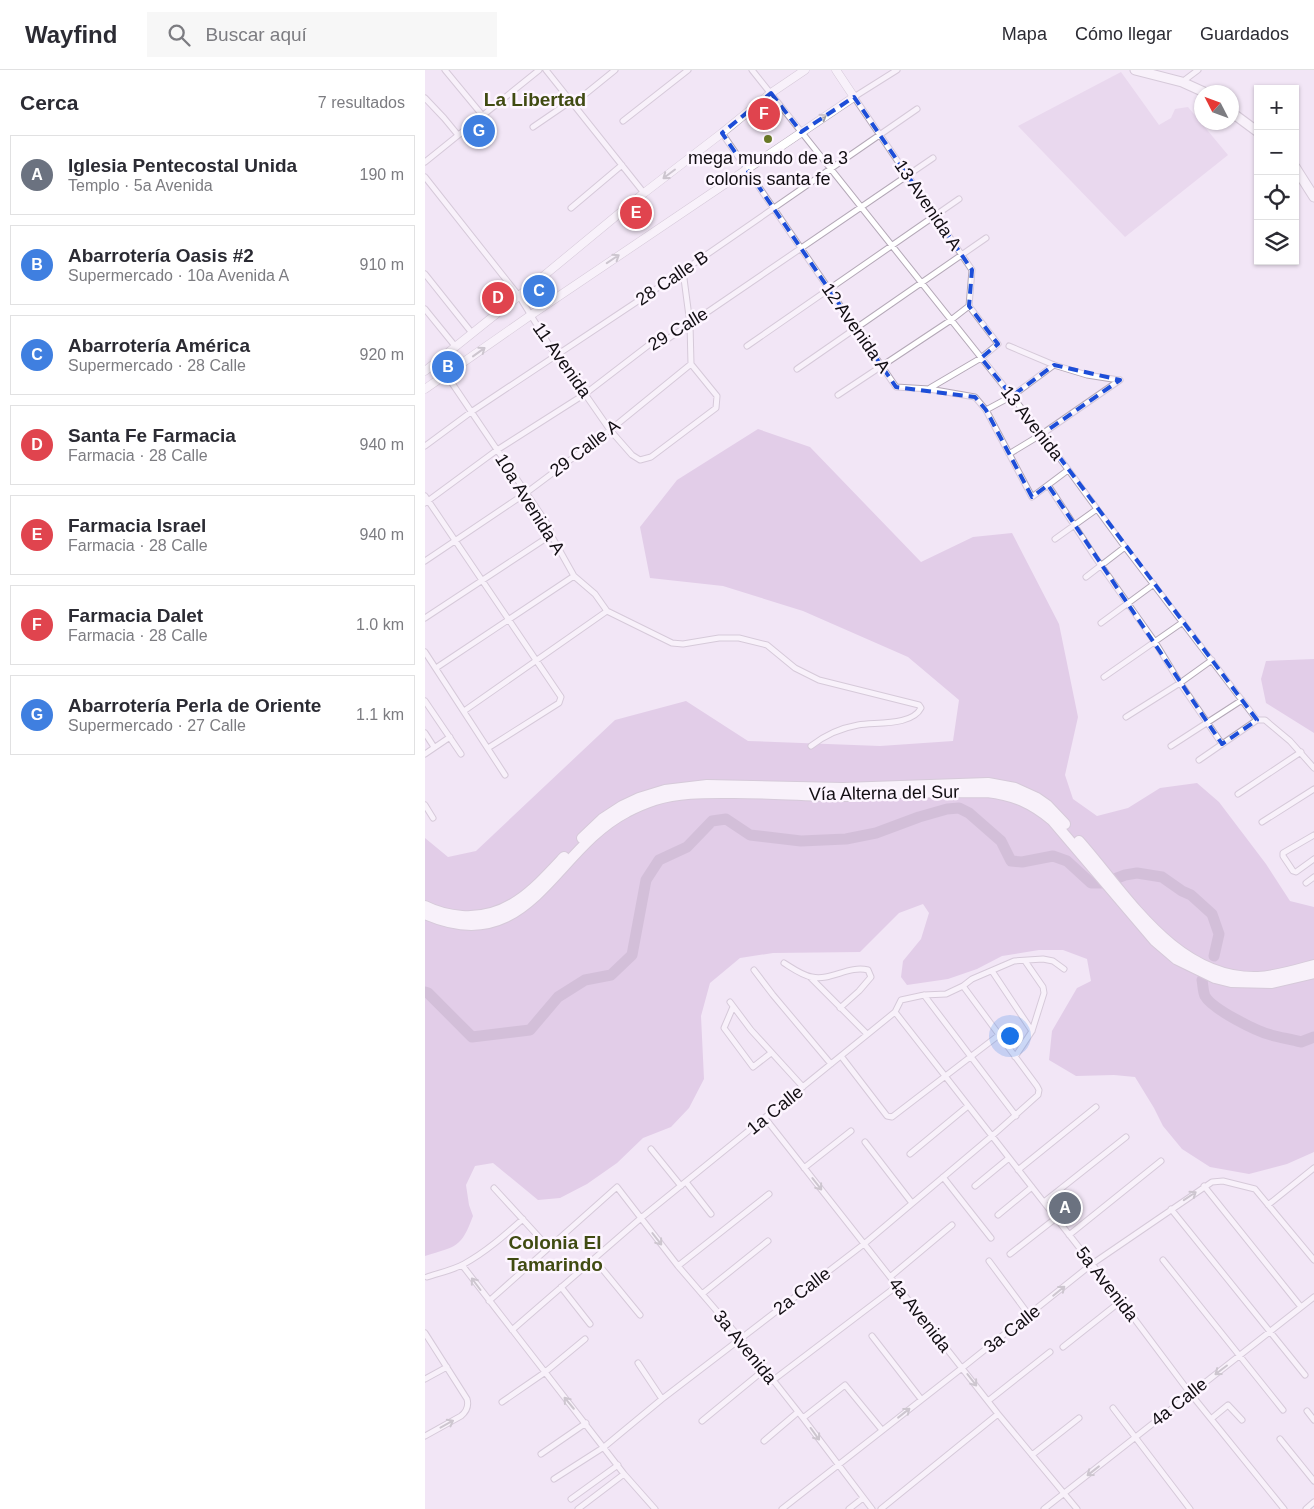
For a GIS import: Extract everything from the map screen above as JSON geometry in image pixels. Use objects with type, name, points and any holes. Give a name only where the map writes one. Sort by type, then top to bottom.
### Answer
[{"type":"highway","name":"Vía Alterna del Sur","points":[[425,906],[453,916],[470,917],[482,916],[507,908],[529,892],[602,819],[639,798],[665,790],[707,784],[901,790]]},
{"type":"highway","name":"Vía Alterna del Sur","points":[[425,914],[449,923],[465,925],[482,924],[511,916],[535,899],[594,835],[626,812],[654,800],[670,796],[707,793],[843,796],[901,790],[955,788],[1003,794],[1032,805],[1055,818],[1118,892],[1161,936],[1185,959],[1215,978],[1264,976],[1314,965]]},
{"type":"highway","name":"Vía Alterna del Sur","points":[[1233,978],[1272,983],[1314,973]]},
{"type":"main road","points":[[425,371],[644,193],[771,93],[805,70]]},
{"type":"main road","name":"13 Avenida A","points":[[836,70],[854,97]]},
{"type":"main road","points":[[1135,70],[1182,82],[1194,87]]},
{"type":"main road","points":[[425,389],[531,315],[854,97]]},
{"type":"main road","points":[[1239,118],[1255,130]]},
{"type":"main road","points":[[1299,173],[1314,196]]},
{"type":"street","points":[[445,70],[483,116]]},
{"type":"street","points":[[425,162],[539,70]]},
{"type":"street","points":[[546,70],[644,193]]},
{"type":"street","points":[[533,127],[572,102],[615,70]]},
{"type":"street","points":[[623,121],[687,70]]},
{"type":"street","name":"13 Avenida","points":[[753,70],[1042,434],[1125,547],[1257,720],[1265,720],[1290,740],[1314,768]]},
{"type":"street","points":[[854,97],[897,70]]},
{"type":"street","points":[[1182,82],[1198,70]]},
{"type":"street","name":"13 Avenida A","points":[[854,97],[972,270],[969,306]]},
{"type":"street","points":[[425,98],[458,135]]},
{"type":"street","name":"28 Calle B","points":[[425,446],[471,412],[683,271],[917,109]]},
{"type":"street","name":"12 Avenida A","points":[[722,133],[896,387],[929,389],[975,397],[986,410],[1032,497],[1048,485]]},
{"type":"street","name":"29 Calle","points":[[426,500],[497,450],[585,394],[654,341],[665,340],[690,324],[933,158]]},
{"type":"street","points":[[571,208],[621,165]]},
{"type":"street","name":"11 Avenida","points":[[425,177],[519,296],[556,356],[610,430],[632,455],[640,460],[651,458],[715,408],[717,396],[691,364]]},
{"type":"street","points":[[747,346],[959,199]]},
{"type":"street","points":[[797,369],[986,238]]},
{"type":"street","points":[[683,271],[690,324],[691,364]]},
{"type":"street","points":[[425,274],[472,333]]},
{"type":"street","points":[[838,395],[969,306],[999,344],[981,358],[929,389]]},
{"type":"street","points":[[425,308],[455,346]]},
{"type":"street","points":[[1009,346],[1054,365],[1087,375],[1120,380],[1042,434],[1009,454]]},
{"type":"street","name":"10a Avenida A","points":[[437,362],[550,528],[551,535],[574,576],[595,594],[607,612],[672,643],[683,644],[719,638],[739,638],[767,645],[795,668],[819,680],[919,705],[921,708],[911,717],[897,722],[857,725],[832,733],[811,746]]},
{"type":"street","name":"29 Calle A","points":[[425,561],[526,493],[610,430],[691,364]]},
{"type":"street","points":[[986,410],[1012,396],[1054,365]]},
{"type":"street","points":[[1069,470],[1048,485],[1222,744]]},
{"type":"street","points":[[426,500],[561,697],[560,701],[488,748]]},
{"type":"street","points":[[1055,538],[1097,509]]},
{"type":"street","points":[[425,618],[551,535]]},
{"type":"street","points":[[1086,577],[1125,547]]},
{"type":"street","points":[[436,668],[574,576]]},
{"type":"street","points":[[1101,622],[1154,584]]},
{"type":"street","points":[[464,711],[607,612]]},
{"type":"street","points":[[1104,677],[1183,622]]},
{"type":"street","points":[[425,652],[505,775]]},
{"type":"street","points":[[1126,717],[1212,660]]},
{"type":"street","points":[[1171,746],[1242,700]]},
{"type":"street","points":[[425,701],[461,754]]},
{"type":"street","points":[[1199,760],[1257,720]]},
{"type":"street","points":[[425,733],[434,748]]},
{"type":"street","points":[[425,754],[450,737]]},
{"type":"street","points":[[1238,794],[1301,752]]},
{"type":"street","points":[[1262,822],[1314,789]]},
{"type":"street","points":[[425,805],[433,818]]},
{"type":"street","points":[[1314,835],[1283,853],[1293,871],[1296,872],[1314,859]]},
{"type":"street","points":[[1306,883],[1314,877]]},
{"type":"street","name":"1a Calle","points":[[512,1330],[641,1218],[895,1012],[901,1000],[924,995],[947,994],[972,979],[1014,961],[1043,959],[1053,961],[1064,969]]},
{"type":"street","points":[[963,986],[1015,1057],[1032,1031],[1044,994],[1043,988],[1025,961]]},
{"type":"street","points":[[783,963],[810,977],[867,1034]]},
{"type":"street","points":[[810,977],[821,978],[864,969],[868,970],[871,977],[840,1008]]},
{"type":"street","points":[[754,970],[773,996],[831,1064]]},
{"type":"street","points":[[992,971],[1032,1031]]},
{"type":"street","points":[[924,995],[1016,1116]]},
{"type":"street","points":[[771,1053],[753,1067],[724,1028],[732,1004],[771,1053],[803,1087]]},
{"type":"street","name":"5a Avenida","points":[[895,1012],[1121,1301],[1190,1393],[1284,1509]]},
{"type":"street","points":[[841,1056],[887,1116],[892,1117],[999,1035]]},
{"type":"street","name":"2a Calle","points":[[554,1479],[604,1446],[740,1338],[863,1244],[1016,1116],[1037,1095],[1039,1090],[1015,1057]]},
{"type":"street","points":[[909,1154],[968,1106]]},
{"type":"street","points":[[1018,1170],[1096,1107]]},
{"type":"street","name":"4a Avenida","points":[[765,1118],[998,1414],[1077,1509]]},
{"type":"street","points":[[804,1168],[851,1131]]},
{"type":"street","points":[[1044,1202],[1126,1137]]},
{"type":"street","points":[[865,1142],[912,1203]]},
{"type":"street","points":[[651,1149],[681,1186]]},
{"type":"street","points":[[975,1186],[1009,1158]]},
{"type":"street","points":[[1069,1235],[1161,1161]]},
{"type":"street","points":[[1314,1168],[1268,1205],[1314,1260]]},
{"type":"street","points":[[943,1177],[991,1238]]},
{"type":"street","name":"3a Calle","points":[[782,1509],[1092,1264],[1205,1186],[1212,1182],[1223,1181],[1255,1189],[1268,1205]]},
{"type":"street","points":[[686,1182],[711,1214]]},
{"type":"street","points":[[1205,1186],[1301,1307]]},
{"type":"street","name":"3a Avenida","points":[[549,1248],[617,1187],[677,1266],[740,1338],[872,1509]]},
{"type":"street","points":[[998,1215],[1032,1187]]},
{"type":"street","points":[[489,1301],[549,1248],[494,1188]]},
{"type":"street","points":[[677,1266],[769,1194]]},
{"type":"street","points":[[1171,1209],[1305,1375]]},
{"type":"street","points":[[1011,1254],[1056,1218]]},
{"type":"street","points":[[427,1277],[462,1265],[496,1243],[523,1219]]},
{"type":"street","points":[[890,1277],[952,1225]]},
{"type":"street","points":[[702,1294],[769,1241]]},
{"type":"street","points":[[593,1259],[640,1315]]},
{"type":"street","points":[[1163,1260],[1283,1410]]},
{"type":"street","points":[[989,1261],[1029,1315]]},
{"type":"street","points":[[462,1265],[544,1373],[586,1423],[624,1474],[655,1509]]},
{"type":"street","points":[[772,1381],[897,1286]]},
{"type":"street","points":[[561,1287],[590,1324]]},
{"type":"street","name":"4a Calle","points":[[1044,1509],[1314,1297]]},
{"type":"street","points":[[1063,1347],[1121,1301]]},
{"type":"street","points":[[425,1333],[467,1399],[467,1409],[461,1416],[425,1436]]},
{"type":"street","points":[[872,1336],[921,1399]]},
{"type":"street","points":[[502,1402],[544,1373],[585,1339]]},
{"type":"street","points":[[988,1401],[1050,1352]]},
{"type":"street","points":[[638,1363],[662,1399]]},
{"type":"street","points":[[425,1378],[447,1367]]},
{"type":"street","points":[[702,1421],[764,1370]]},
{"type":"street","points":[[803,1418],[845,1384],[882,1430]]},
{"type":"street","points":[[1211,1419],[1228,1405],[1242,1420]]},
{"type":"street","points":[[1113,1408],[1190,1509]]},
{"type":"street","points":[[1307,1411],[1314,1420]]},
{"type":"street","points":[[764,1441],[798,1412]]},
{"type":"street","points":[[881,1509],[998,1414]]},
{"type":"street","points":[[1033,1455],[1079,1418]]},
{"type":"street","points":[[541,1454],[586,1423]]},
{"type":"street","points":[[1280,1439],[1314,1482]]},
{"type":"street","points":[[571,1499],[618,1465]]},
{"type":"street","points":[[578,1509],[624,1474]]},
{"type":"street","points":[[849,1509],[863,1498]]},
{"type":"street","points":[[1306,1509],[1314,1502]]},
{"type":"highlighted area","points":[[771,93],[801,132],[854,97],[972,270],[969,306],[998,344],[981,358],[1012,396],[1054,365],[1120,380],[1042,434],[1257,720],[1222,744],[1048,485],[1032,497],[986,410],[975,397],[896,387],[722,133]]},
{"type":"shaded area","points":[[1121,72],[1159,125],[1171,118],[1175,109],[1188,107],[1194,114],[1194,130],[1207,130],[1228,155],[1125,237],[1018,126]]},
{"type":"shaded area","points":[[758,429],[810,447],[921,562],[973,537],[1012,533],[1059,624],[1078,717],[1065,775],[1073,799],[1097,816],[1128,808],[1160,788],[1197,783],[1219,802],[1266,864],[1290,901],[1314,907],[1314,1152],[1287,1164],[1249,1174],[1210,1167],[1182,1149],[1163,1126],[1135,1077],[1114,1075],[1076,1076],[1049,1060],[1052,1031],[1077,988],[1091,981],[1087,959],[1063,950],[1039,950],[1002,956],[977,969],[948,979],[907,985],[901,977],[903,961],[921,939],[929,913],[923,904],[899,913],[860,952],[773,953],[740,958],[710,983],[701,1016],[704,1079],[689,1108],[671,1127],[643,1138],[617,1163],[587,1184],[560,1198],[538,1200],[493,1163],[475,1166],[466,1185],[473,1216],[465,1234],[457,1244],[425,1256],[425,838],[448,857],[476,851],[615,720],[686,701],[748,741],[880,746],[953,741],[959,700],[908,657],[803,611],[723,586],[650,578],[640,527],[677,480]]},
{"type":"shaded area","points":[[1314,659],[1314,733],[1266,703],[1261,679],[1266,661]]},
{"type":"waterway","points":[[425,992],[472,1037],[530,1030],[558,997],[585,980],[611,975],[632,955],[646,880],[659,860],[687,847],[712,821],[726,819],[750,835],[801,841],[846,839],[876,833],[947,809],[959,808],[969,813],[1001,841],[1011,861],[1022,862],[1053,856],[1067,861],[1091,883],[1104,883],[1125,875],[1137,873],[1162,877],[1191,895],[1212,914],[1219,934],[1214,956]]},
{"type":"waterway","points":[[1202,980],[1204,994],[1209,1001],[1245,1024],[1271,1035],[1301,1042],[1314,1037]]},
{"type":"place","name":"Farmacia Dalet","points":[[764,114]]},
{"type":"place","name":"Abarrotería Perla de Oriente","points":[[479,131]]},
{"type":"place","name":"mega mundo de a 3 colonis santa fe","points":[[768,139]]},
{"type":"place","name":"Farmacia Israel","points":[[636,213]]},
{"type":"place","name":"Abarrotería América","points":[[539,291]]},
{"type":"place","name":"Santa Fe Farmacia","points":[[498,298]]},
{"type":"place","name":"Abarrotería Oasis #2","points":[[448,367]]},
{"type":"place","name":"Iglesia Pentecostal Unida","points":[[1065,1208]]},
{"type":"district","name":"La Libertad","points":[[535,99]]},
{"type":"district","name":"Colonia El Tamarindo","points":[[555,1253]]}]
